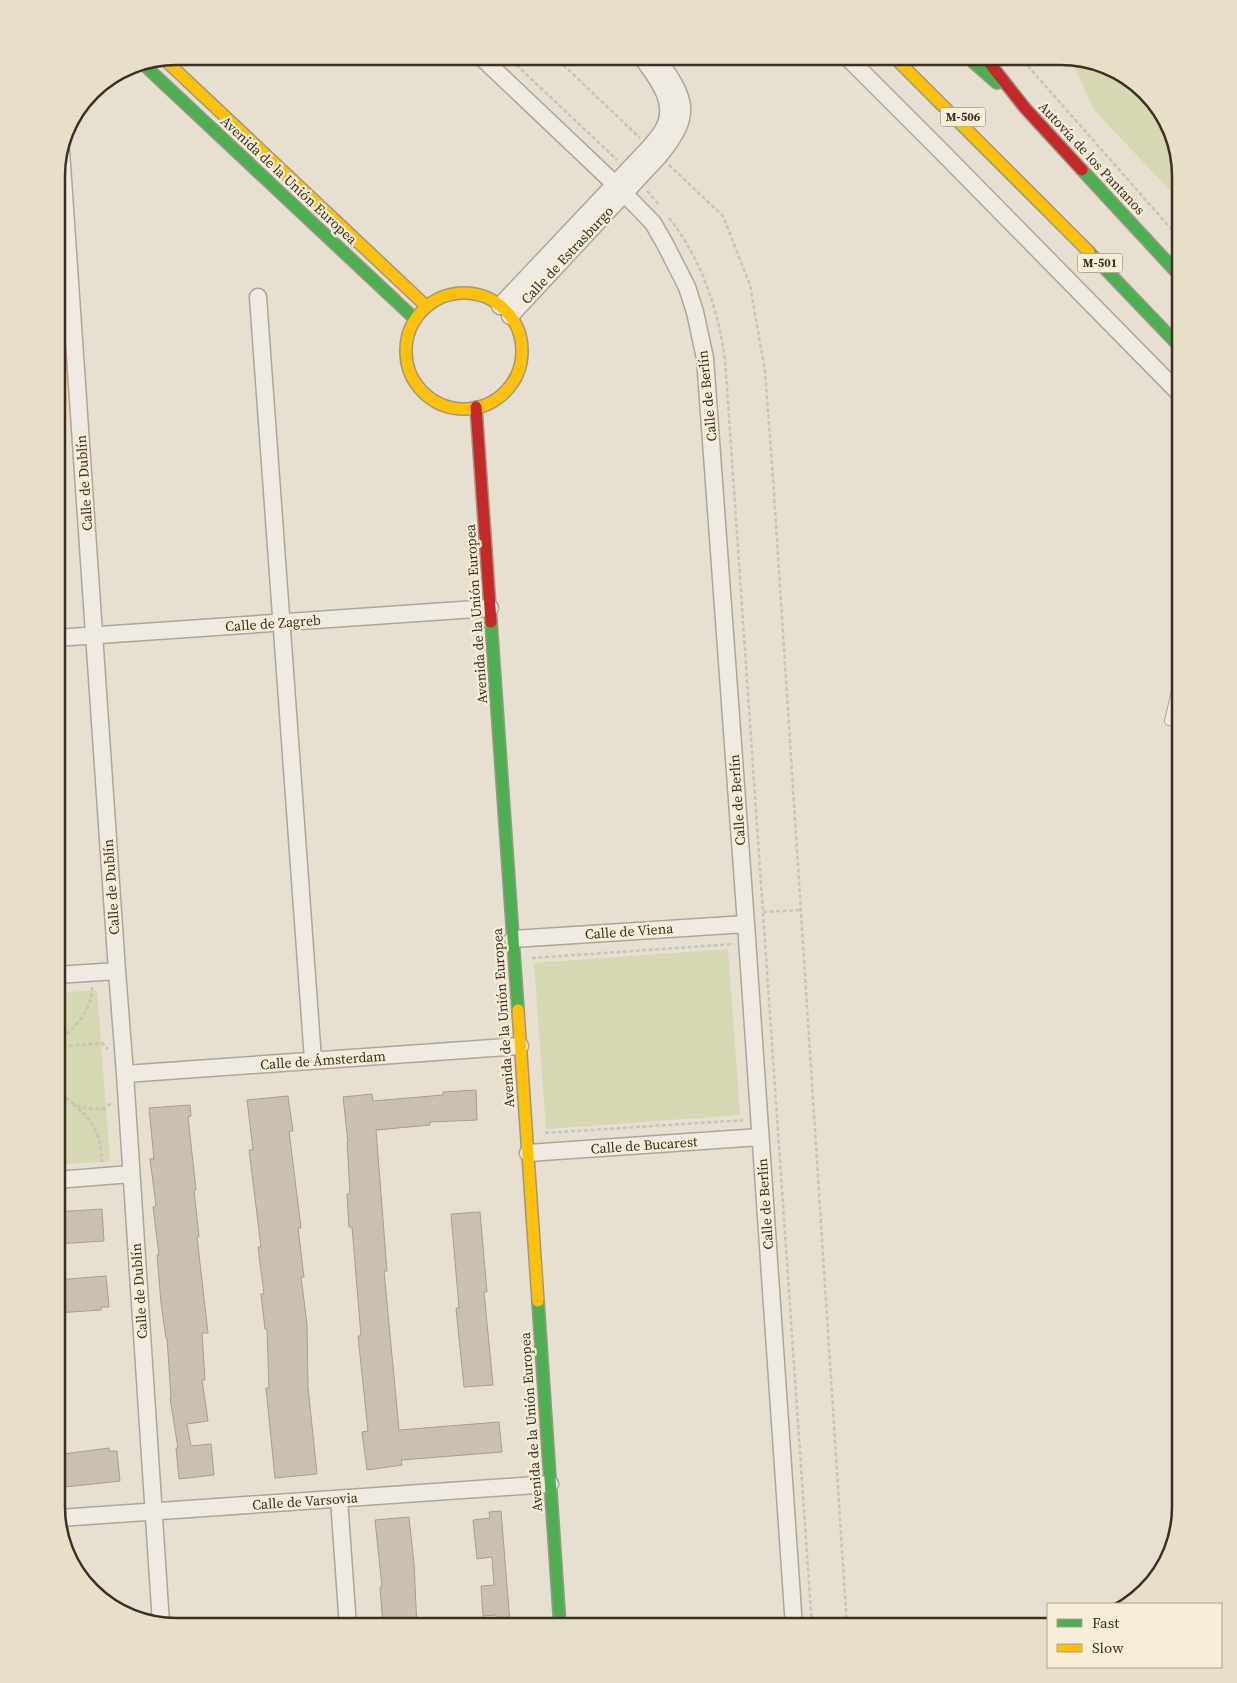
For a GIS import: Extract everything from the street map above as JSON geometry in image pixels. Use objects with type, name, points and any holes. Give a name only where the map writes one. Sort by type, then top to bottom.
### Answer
[{"type":"main road","name":"Avenida de la Unión Europea","points":[[172,65],[426,306]]},
{"type":"main road","name":"M-501","points":[[901,65],[1018,179],[1172,338]]},
{"type":"main road","name":"M-506","points":[[916,65],[1018,179]]},
{"type":"main road","points":[[976,65],[1025,108]]},
{"type":"main road","name":"Autovía de los Pantanos","points":[[991,65],[1025,108],[1172,267]]},
{"type":"main road","name":"Avenida de la Unión Europea","points":[[148,69],[415,319]]},
{"type":"main road","points":[[452,293],[471,293],[489,298],[505,311],[516,325],[522,344],[521,363],[514,381],[501,396],[484,406],[476,407],[462,414],[428,397],[415,383],[407,366],[406,347],[410,328],[420,311],[434,300],[452,293]]},
{"type":"main road","name":"Avenida de la Unión Europea","points":[[476,407],[479,609],[513,939],[509,1045],[528,1153],[539,1485],[559,1618]]},
{"type":"street","name":"Calle de Berlín","points":[[489,65],[619,188],[653,223],[677,265],[695,312],[705,358],[793,1618]]},
{"type":"street","points":[[647,65],[666,96],[668,108],[668,120],[654,151]]},
{"type":"street","points":[[654,151],[675,136],[680,126],[682,114],[682,102],[678,90],[662,65]]},
{"type":"street","points":[[855,65],[1172,386]]},
{"type":"street","name":"Calle de Estrasburgo","points":[[505,311],[654,151]]},
{"type":"street","name":"Calle de Dublín","points":[[65,209],[160,1617]]},
{"type":"street","points":[[258,297],[313,1060]]},
{"type":"street","name":"Calle de Zagreb","points":[[65,637],[479,609]]},
{"type":"street","name":"Calle de Viena","points":[[513,939],[746,924]]},
{"type":"street","points":[[65,974],[117,971]]},
{"type":"street","name":"Calle de Ámsterdam","points":[[125,1074],[509,1045]]},
{"type":"street","name":"Calle de Bucarest","points":[[528,1153],[760,1136]]},
{"type":"street","points":[[65,1179],[131,1174]]},
{"type":"street","name":"Calle de Varsovia","points":[[66,1518],[539,1485]]},
{"type":"street","points":[[339,1499],[347,1618]]},
{"type":"lane","points":[[1169,721],[1172,708]]},
{"type":"path","points":[[563,65],[723,216],[750,285],[765,371],[846,1618]]},
{"type":"path","points":[[1027,65],[1172,230]]},
{"type":"path","points":[[763,912],[801,910]]},
{"type":"path","points":[[529,958],[765,942]]},
{"type":"path","points":[[65,1036],[85,1012],[90,1002],[91,984],[97,983],[96,972]]},
{"type":"path","points":[[65,1046],[102,1043],[109,1051],[109,1042]]},
{"type":"path","points":[[65,1097],[81,1110],[96,1130],[101,1143],[102,1167],[109,1166],[110,1176]]},
{"type":"path","points":[[73,1104],[85,1109],[104,1109],[112,1101],[113,1111]]},
{"type":"path","points":[[540,1132],[759,1119]]},
{"type":"green space","points":[[1074,66],[1110,76],[1140,97],[1149,108],[1164,133],[1168,147],[1171,161],[1172,192],[1094,110]]},
{"type":"green space","points":[[728,949],[740,1115],[546,1129],[534,963]]},
{"type":"green space","points":[[97,990],[110,1161],[65,1164],[65,992]]},
{"type":"building","points":[[476,1090],[477,1120],[430,1122],[430,1125],[376,1130],[387,1271],[384,1271],[399,1430],[499,1422],[502,1452],[401,1460],[402,1465],[367,1470],[362,1432],[368,1431],[358,1336],[361,1336],[352,1227],[349,1227],[347,1194],[350,1194],[348,1142],[343,1097],[372,1094],[373,1101],[443,1095],[443,1092]]},
{"type":"building","points":[[288,1096],[293,1131],[289,1131],[301,1228],[298,1228],[304,1277],[301,1277],[307,1324],[308,1387],[317,1474],[275,1478],[266,1388],[269,1388],[267,1329],[265,1329],[261,1294],[264,1294],[258,1247],[261,1247],[249,1150],[253,1150],[247,1100]]},
{"type":"building","points":[[190,1105],[191,1116],[188,1117],[196,1190],[194,1190],[199,1237],[197,1237],[208,1333],[202,1333],[205,1380],[202,1380],[208,1421],[187,1424],[191,1446],[211,1444],[214,1475],[179,1479],[176,1448],[178,1448],[170,1398],[167,1338],[161,1303],[157,1255],[159,1255],[153,1207],[156,1206],[150,1159],[154,1159],[149,1108]]},
{"type":"building","points":[[102,1209],[104,1241],[65,1243],[65,1211]]},
{"type":"building","points":[[480,1212],[487,1292],[484,1292],[493,1385],[464,1387],[456,1308],[459,1308],[451,1214]]},
{"type":"building","points":[[106,1276],[109,1307],[101,1307],[101,1310],[65,1312],[65,1279]]},
{"type":"building","points":[[109,1448],[109,1451],[117,1451],[120,1481],[65,1487],[65,1454]]},
{"type":"building","points":[[501,1511],[510,1618],[496,1618],[496,1615],[483,1616],[481,1586],[494,1585],[492,1557],[477,1559],[473,1520],[490,1518],[489,1512]]},
{"type":"building","points":[[409,1517],[417,1618],[382,1618],[380,1587],[382,1587],[375,1520]]},
{"type":"traffic: fast","points":[[976,65],[997,83]]},
{"type":"traffic: fast","points":[[148,69],[415,319]]},
{"type":"traffic: fast","points":[[1082,170],[1172,267]]},
{"type":"traffic: fast","points":[[1089,252],[1172,339]]},
{"type":"traffic: fast","points":[[491,622],[518,1010]]},
{"type":"traffic: fast","points":[[538,1301],[559,1618]]},
{"type":"traffic: slow","points":[[171,65],[426,306]]},
{"type":"traffic: slow","points":[[902,65],[1089,252]]},
{"type":"traffic: slow","points":[[464,293],[486,297],[505,310],[518,329],[522,351],[518,373],[505,392],[486,405],[464,409],[442,405],[423,392],[410,373],[406,351],[410,329],[423,310],[442,297],[464,293]]},
{"type":"traffic: slow","points":[[518,1010],[538,1301]]},
{"type":"traffic: jam","points":[[991,65],[1025,108],[1082,170]]},
{"type":"traffic: jam","points":[[476,407],[491,622]]}]
